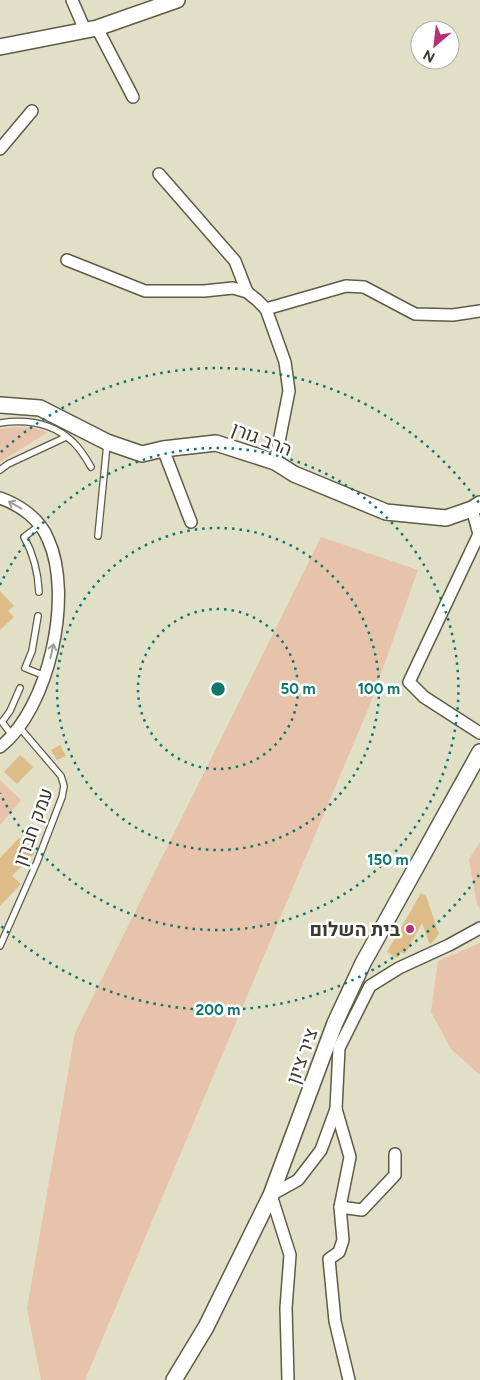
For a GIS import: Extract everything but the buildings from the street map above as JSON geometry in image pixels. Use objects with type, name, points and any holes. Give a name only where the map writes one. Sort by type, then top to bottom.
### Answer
[{"type":"street","points":[[72,0],[133,96]]},
{"type":"street","points":[[0,47],[91,29],[177,0]]},
{"type":"street","points":[[0,149],[32,111]]},
{"type":"street","points":[[159,174],[235,261],[247,292]]},
{"type":"street","points":[[68,260],[145,291],[204,291],[233,288],[247,292],[257,300],[266,310],[284,362],[289,391],[275,462]]},
{"type":"street","points":[[266,310],[346,286],[364,286],[415,314],[453,315],[480,311]]},
{"type":"street","name":"הרב גורן","points":[[0,405],[40,408],[107,442],[142,454],[163,449],[216,443],[275,462],[294,474],[386,512],[446,518],[476,506]]},
{"type":"street","points":[[163,449],[191,522]]},
{"type":"street","points":[[0,498],[18,506],[40,525],[48,538],[52,550],[58,580],[58,616],[55,639],[40,690],[16,732],[0,747]]},
{"type":"street","points":[[476,506],[479,534],[409,682],[424,697],[480,733]]},
{"type":"street","name":"ציר ציון","points":[[174,1380],[206,1327],[271,1196],[335,1024],[363,963],[480,752]]},
{"type":"street","points":[[288,1380],[286,1308],[290,1254],[271,1196],[298,1180],[321,1150],[336,1109],[339,1048],[370,986],[399,968],[449,945],[480,928]]},
{"type":"street","points":[[336,1109],[350,1157],[340,1207],[343,1240],[339,1252],[329,1259],[335,1321],[350,1380]]},
{"type":"street","points":[[340,1207],[362,1210],[395,1175],[395,1154]]},
{"type":"lane","points":[[0,423],[13,421],[35,422],[50,427],[76,445],[91,467]]},
{"type":"lane","points":[[0,470],[8,464],[66,437]]},
{"type":"lane","points":[[98,536],[107,442]]},
{"type":"lane","points":[[39,592],[35,560],[24,537],[40,525]]},
{"type":"lane","points":[[38,616],[32,651],[25,668],[44,676]]},
{"type":"lane","points":[[16,732],[2,722],[10,711],[20,688]]},
{"type":"lane","name":"עמק חברון","points":[[0,946],[37,862],[62,797],[64,786],[61,776],[16,732]]},
{"type":"shaded area","points":[[13,427],[34,428],[48,432],[0,462],[0,429]]},
{"type":"shaded area","points":[[321,537],[418,570],[369,707],[85,1380],[41,1380],[27,1308],[75,1033]]},
{"type":"shaded area","points":[[0,780],[21,800],[0,825]]},
{"type":"shaded area","points":[[480,842],[480,909],[477,905],[469,859]]},
{"type":"shaded area","points":[[480,943],[480,1075],[451,1049],[431,1012],[438,961]]},
{"type":"place","name":"בית השלום","points":[[410,929]]}]
